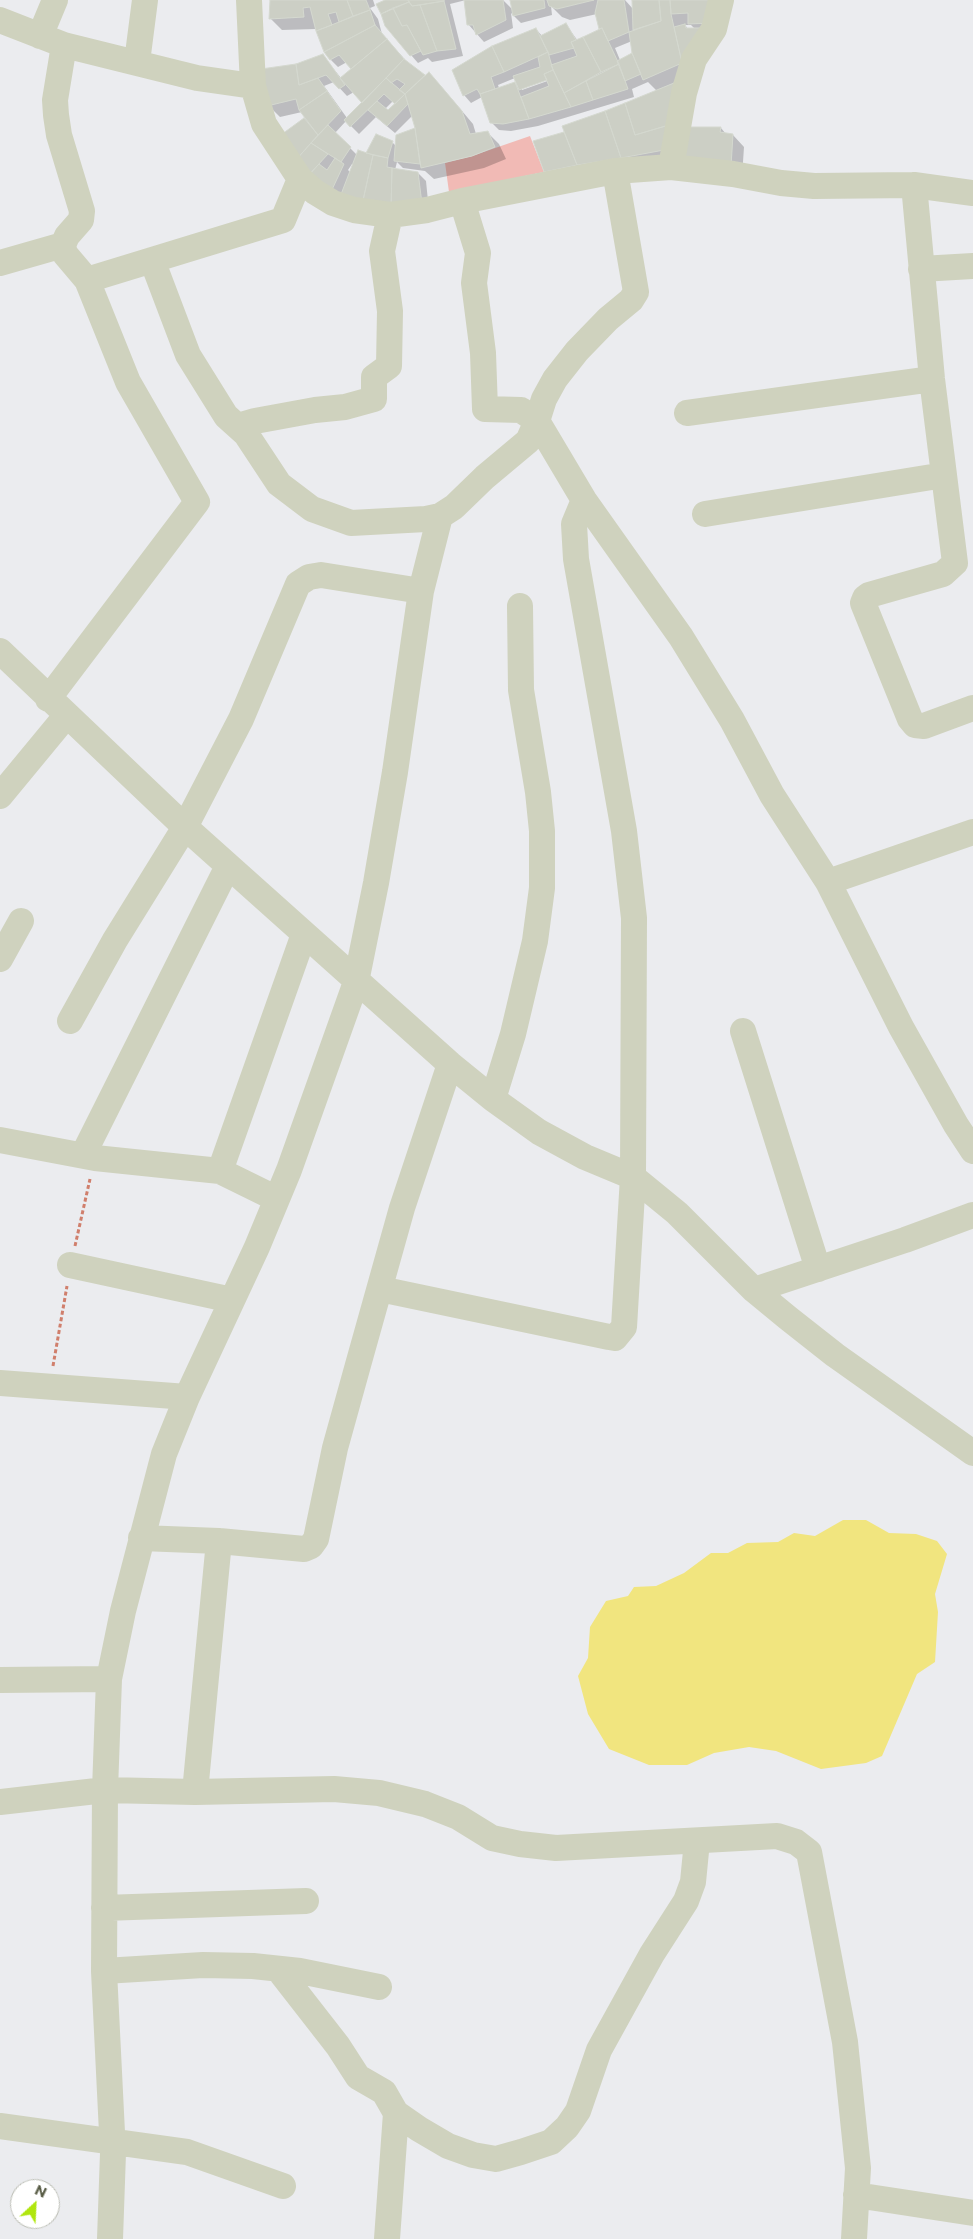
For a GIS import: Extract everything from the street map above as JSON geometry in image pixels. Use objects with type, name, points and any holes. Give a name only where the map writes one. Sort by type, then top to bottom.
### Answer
[{"type":"street","points":[[40,36],[55,0]]},
{"type":"street","points":[[136,62],[146,0]]},
{"type":"street","points":[[249,0],[253,86],[264,124],[300,179],[315,192],[333,203],[354,210],[390,214],[427,210],[462,201],[615,171],[670,167],[814,186],[914,185],[973,193]]},
{"type":"street","points":[[670,167],[684,93],[694,59],[714,29],[721,0]]},
{"type":"street","points":[[0,20],[64,45],[197,78],[253,86]]},
{"type":"street","points":[[0,796],[57,707],[196,502],[128,382],[86,280],[65,254],[63,245],[67,236],[82,220],[82,211],[59,135],[56,116],[55,100],[64,45]]},
{"type":"street","points":[[152,260],[188,355],[221,409],[255,446],[270,473],[279,484],[312,509],[351,523],[414,521],[440,516],[454,507],[485,477],[528,441],[554,379],[577,351],[608,319],[631,300],[636,292],[615,171]]},
{"type":"street","points":[[86,280],[283,220],[300,179]]},
{"type":"street","points":[[914,185],[932,379],[954,562],[942,574],[869,595],[862,603],[910,719],[915,725],[924,726],[973,708]]},
{"type":"street","points":[[462,201],[478,253],[474,283],[483,353],[485,409],[521,410],[537,421],[584,500],[682,637],[732,720],[772,795],[828,882],[901,1027],[964,1121],[973,1151]]},
{"type":"street","points":[[238,426],[280,416],[345,407],[374,399],[374,377],[389,366],[390,311],[382,251],[390,214]]},
{"type":"street","points":[[0,263],[63,245]]},
{"type":"street","points":[[921,269],[973,266]]},
{"type":"street","points":[[687,413],[932,379]]},
{"type":"street","points":[[705,514],[944,475]]},
{"type":"street","points":[[380,1289],[615,1338],[624,1327],[633,1177],[634,918],[624,831],[576,559],[574,524],[584,500]]},
{"type":"street","points":[[110,2239],[113,2142],[104,1971],[104,1908],[105,1790],[110,1679],[141,1538],[164,1454],[187,1397],[289,1170],[356,982],[394,782],[421,591],[440,516]]},
{"type":"street","points":[[70,1021],[115,940],[185,827],[241,718],[298,584],[309,577],[321,575],[421,591]]},
{"type":"street","points":[[493,1099],[513,1034],[535,941],[542,888],[542,831],[538,792],[521,690],[520,606]]},
{"type":"street","points":[[2,658],[228,866],[450,1064],[493,1099],[539,1132],[585,1157],[633,1177],[677,1213],[754,1290],[835,1355],[973,1453]]},
{"type":"street","points":[[828,882],[973,832]]},
{"type":"street","points":[[83,1155],[228,866]]},
{"type":"street","points":[[0,959],[21,921]]},
{"type":"street","points":[[220,1171],[304,934]]},
{"type":"street","points":[[743,1031],[818,1269]]},
{"type":"street","points":[[141,1538],[219,1541],[304,1549],[311,1546],[316,1539],[335,1448],[402,1208],[450,1064]]},
{"type":"street","points":[[0,1140],[94,1158],[220,1171],[277,1199]]},
{"type":"street","points":[[754,1290],[905,1240],[973,1215]]},
{"type":"street","points":[[70,1266],[232,1300]]},
{"type":"street","points":[[0,1383],[187,1397]]},
{"type":"street","points":[[195,1792],[219,1541]]},
{"type":"street","points":[[0,1680],[110,1679]]},
{"type":"street","points":[[0,1802],[105,1790],[195,1792],[334,1790],[379,1793],[425,1804],[458,1817],[492,1838],[520,1844],[556,1848],[777,1836],[796,1842],[809,1852],[845,2042],[858,2168],[854,2239]]},
{"type":"street","points":[[278,1969],[338,2046],[358,2077],[384,2092],[396,2112],[419,2129],[448,2146],[473,2155],[496,2159],[551,2142],[567,2127],[578,2111],[599,2050],[652,1954],[686,1901],[693,1882],[697,1841]]},
{"type":"street","points":[[104,1908],[306,1901]]},
{"type":"street","points":[[104,1971],[202,1965],[253,1966],[379,1987]]},
{"type":"street","points":[[386,2239],[396,2112]]},
{"type":"street","points":[[0,2126],[186,2152],[283,2186]]},
{"type":"street","points":[[856,2195],[973,2213]]},
{"type":"shaded area","points":[[530,136],[544,172],[449,192],[445,163],[472,156]]},
{"type":"shaded area","points":[[843,1520],[866,1520],[889,1533],[916,1534],[937,1541],[947,1554],[935,1594],[938,1612],[935,1662],[917,1674],[882,1756],[866,1763],[821,1769],[776,1751],[749,1747],[714,1753],[687,1765],[649,1765],[609,1749],[588,1714],[578,1676],[588,1658],[590,1627],[606,1601],[628,1596],[634,1587],[656,1586],[684,1573],[711,1553],[728,1553],[747,1543],[778,1542],[794,1533],[815,1536]]},
{"type":"building","points":[[270,0],[347,0],[353,16],[339,22],[336,12],[328,14],[332,25],[316,31],[310,7],[303,8],[304,17],[269,19]]},
{"type":"building","points":[[347,0],[366,0],[370,10],[353,16]]},
{"type":"building","points":[[385,0],[408,0],[409,2],[381,14],[376,4]]},
{"type":"building","points":[[408,0],[444,0],[444,1],[412,6]]},
{"type":"building","points":[[464,0],[503,0],[506,20],[476,35],[473,25],[467,25]]},
{"type":"building","points":[[510,0],[544,0],[545,8],[513,16]]},
{"type":"building","points":[[547,0],[594,0],[557,9],[549,6]]},
{"type":"building","points":[[598,0],[624,0],[629,32],[608,41],[602,28],[599,29],[595,13]]},
{"type":"building","points":[[632,0],[659,0],[661,21],[633,30]]},
{"type":"building","points":[[659,0],[670,0],[671,14],[682,63],[643,80],[632,53],[629,32],[661,21]]},
{"type":"building","points":[[670,0],[716,0],[711,23],[688,24],[688,13],[671,14]]},
{"type":"building","points":[[444,1],[456,49],[437,51],[420,5]]},
{"type":"building","points":[[409,2],[412,6],[420,5],[437,51],[423,55],[407,25],[402,26],[393,8]]},
{"type":"building","points":[[393,8],[402,26],[407,25],[421,51],[410,56],[385,26],[381,14]]},
{"type":"building","points":[[370,10],[375,25],[324,52],[316,31]]},
{"type":"building","points":[[566,23],[576,40],[571,42],[574,48],[549,55],[540,36]]},
{"type":"building","points":[[685,24],[686,28],[707,28],[682,63],[674,27]]},
{"type":"building","points":[[375,25],[387,39],[351,69],[339,55],[330,60],[324,52]]},
{"type":"building","points":[[536,28],[548,52],[504,72],[492,46]]},
{"type":"building","points":[[602,28],[619,64],[601,72],[583,37]]},
{"type":"building","points":[[583,37],[601,72],[564,93],[551,65],[577,56],[571,42]]},
{"type":"building","points":[[387,39],[404,59],[362,103],[340,78]]},
{"type":"building","points":[[492,46],[504,72],[491,77],[495,89],[480,94],[477,89],[463,96],[452,70]]},
{"type":"building","points":[[548,52],[553,70],[544,74],[547,80],[519,90],[513,76],[540,67],[538,57]]},
{"type":"building","points":[[632,53],[641,74],[625,81],[617,61]]},
{"type":"building","points":[[323,54],[345,85],[339,89],[326,75],[299,85],[296,64]]},
{"type":"building","points":[[404,59],[425,75],[405,94],[399,90],[405,84],[397,79],[391,83],[386,78]]},
{"type":"building","points":[[296,64],[299,85],[318,78],[327,91],[299,110],[296,99],[267,106],[261,69]]},
{"type":"building","points":[[619,64],[628,89],[593,100],[586,81]]},
{"type":"building","points":[[553,70],[571,107],[529,119],[521,97],[549,86],[544,74]]},
{"type":"building","points":[[429,72],[462,111],[470,134],[488,131],[495,147],[472,156],[421,168],[415,128],[405,94]]},
{"type":"building","points":[[386,78],[405,94],[395,104],[384,94],[350,127],[344,120]]},
{"type":"building","points":[[586,81],[593,100],[571,107],[564,93]]},
{"type":"building","points":[[515,82],[529,119],[503,124],[490,123],[480,94]]},
{"type":"building","points":[[674,83],[669,125],[635,135],[625,103]]},
{"type":"building","points":[[327,91],[341,111],[318,135],[299,110]]},
{"type":"building","points":[[405,94],[408,104],[387,126],[368,110],[377,101],[388,110]]},
{"type":"building","points":[[625,103],[635,135],[669,125],[664,150],[621,158],[605,111]]},
{"type":"building","points":[[605,111],[621,158],[577,165],[562,126]]},
{"type":"building","points":[[304,118],[318,135],[295,161],[278,137]]},
{"type":"building","points":[[328,125],[351,147],[341,162],[311,143]]},
{"type":"building","points":[[684,127],[721,127],[720,132],[733,134],[731,166],[682,160]]},
{"type":"building","points":[[415,128],[420,164],[394,161],[396,135]]},
{"type":"building","points":[[564,132],[577,165],[544,172],[533,141]]},
{"type":"building","points":[[376,134],[393,141],[388,158],[366,153]]},
{"type":"building","points":[[311,143],[328,154],[307,177],[295,161]]},
{"type":"building","points":[[358,150],[373,155],[362,205],[340,197]]},
{"type":"building","points":[[373,155],[388,158],[387,167],[392,168],[391,209],[362,205]]},
{"type":"building","points":[[335,158],[344,164],[330,194],[307,177],[319,164],[327,170]]},
{"type":"building","points":[[392,168],[418,172],[422,204],[391,209]]}]
